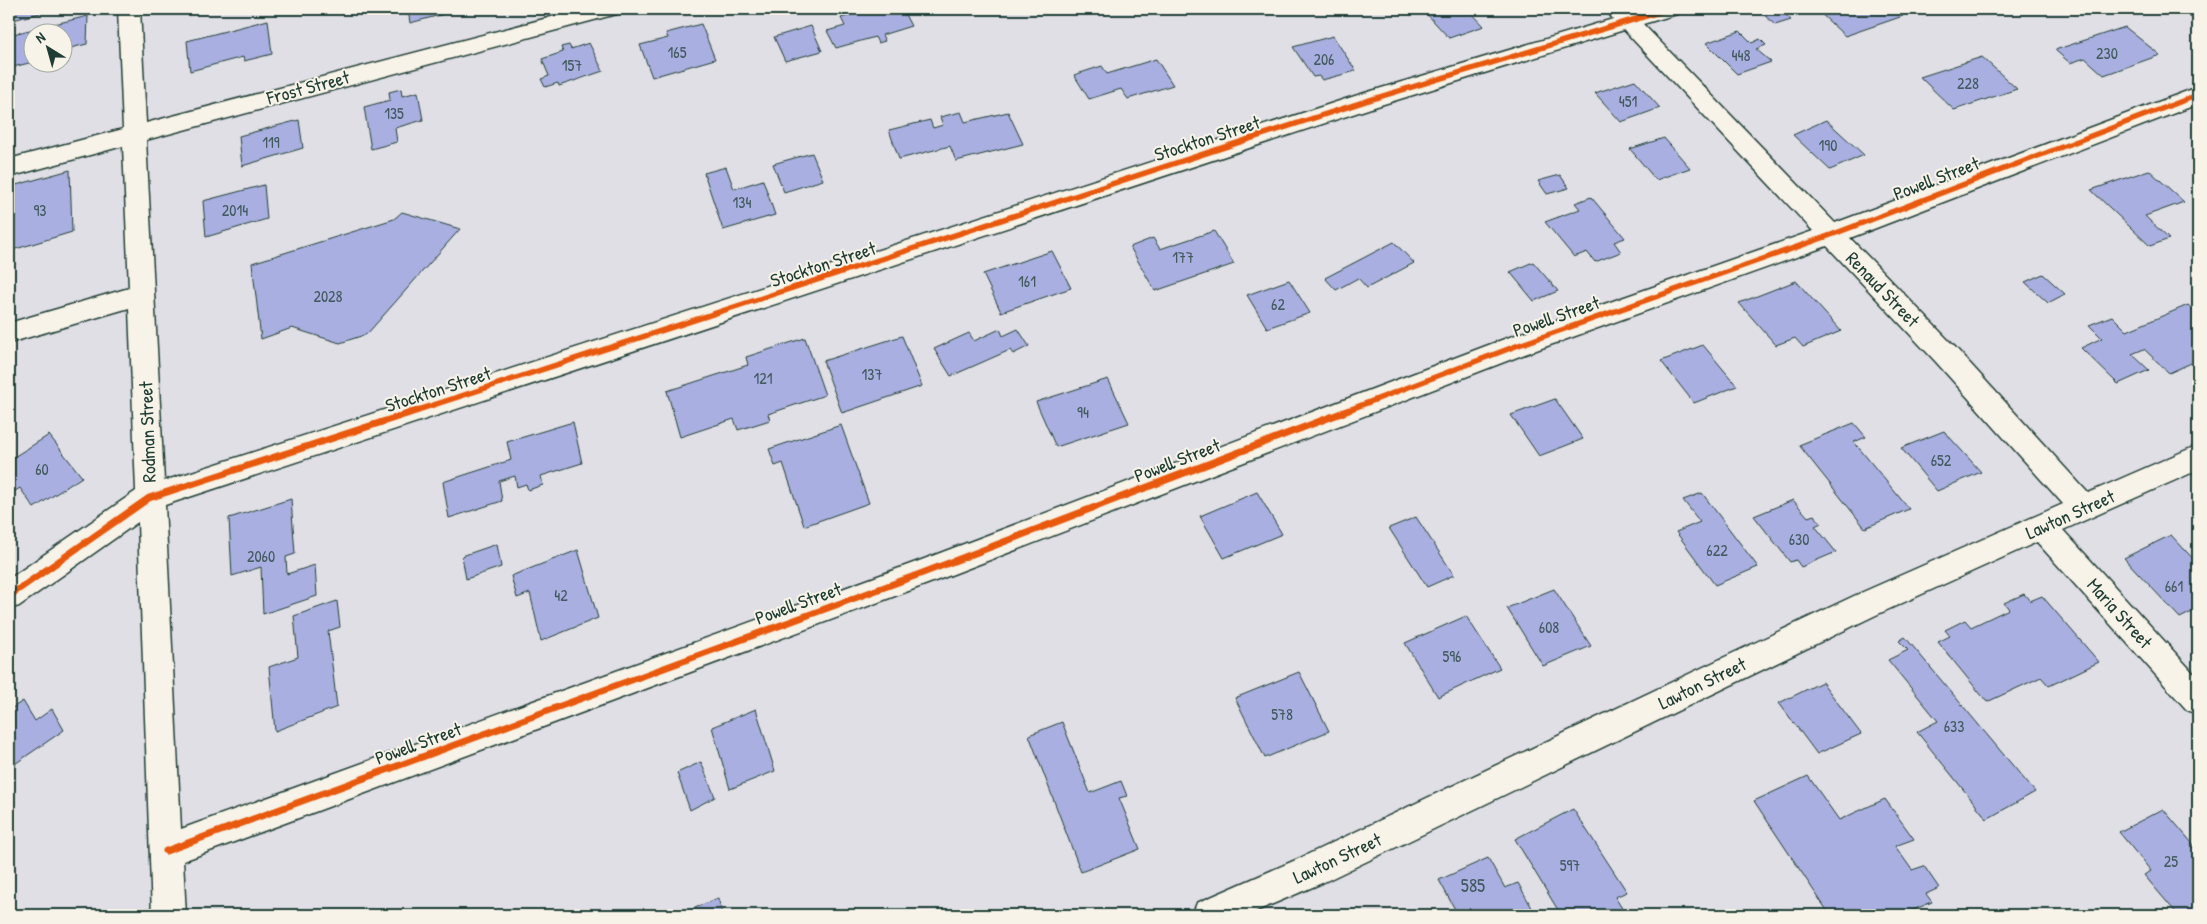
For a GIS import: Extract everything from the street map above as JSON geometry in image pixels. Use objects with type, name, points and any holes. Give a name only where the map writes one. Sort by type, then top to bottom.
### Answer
[{"type":"street","name":"Rodman Street","points":[[129,9],[149,498],[169,915]]},
{"type":"street","name":"Frost Street","points":[[9,168],[609,9]]},
{"type":"street","name":"Stockton Street","points":[[9,596],[149,498],[1622,16],[1669,9]]},
{"type":"street","name":"Renaud Street","points":[[1622,16],[1945,354],[2084,508]]},
{"type":"street","name":"Powell Street","points":[[166,851],[920,574],[1516,346],[1831,235],[2198,95]]},
{"type":"street","points":[[9,333],[141,295]]},
{"type":"street","name":"Lawton Street","points":[[1209,915],[1310,871],[1866,605],[2198,457]]},
{"type":"street","name":"Maria Street","points":[[2042,526],[2198,700]]},
{"type":"building","points":[[9,9],[48,9],[48,11],[9,21]]},
{"type":"building","points":[[408,9],[443,9],[444,14],[410,23]]},
{"type":"building","points":[[863,9],[902,9],[911,26],[882,35],[885,41],[878,43],[875,37],[836,48],[827,31],[845,26],[841,18],[865,11]]},
{"type":"building","points":[[1433,9],[1474,9],[1469,10],[1484,26],[1449,38],[1425,12]]},
{"type":"building","points":[[1758,9],[1780,9],[1791,20],[1775,25]]},
{"type":"building","points":[[1895,9],[1903,16],[1845,36],[1817,10]]},
{"type":"building","points":[[2189,9],[2198,9],[2198,20],[2195,21],[2184,12]]},
{"type":"building","points":[[88,16],[87,44],[72,48],[72,22],[63,22]]},
{"type":"building","points":[[268,20],[272,54],[244,61],[243,57],[190,71],[187,41]]},
{"type":"building","points":[[701,24],[715,59],[652,77],[640,45],[668,38],[666,33]]},
{"type":"building","points":[[811,26],[822,51],[785,61],[774,37]]},
{"type":"building","points":[[2125,27],[2160,55],[2104,75],[2085,58],[2070,63],[2055,50]]},
{"type":"building","points":[[1740,31],[1752,43],[1760,39],[1766,45],[1756,49],[1771,62],[1737,74],[1706,43]]},
{"type":"building","points":[[22,32],[22,65],[9,68],[9,35]]},
{"type":"building","points":[[1333,36],[1356,71],[1322,80],[1319,76],[1313,77],[1293,47]]},
{"type":"building","points":[[589,43],[603,71],[559,86],[558,83],[545,87],[541,79],[549,76],[542,59],[563,52],[561,47],[569,45],[571,49]]},
{"type":"building","points":[[1982,57],[2017,89],[1954,110],[1920,77]]},
{"type":"building","points":[[1156,59],[1173,85],[1128,99],[1121,89],[1089,99],[1074,75],[1102,66],[1107,74]]},
{"type":"building","points":[[1635,80],[1660,108],[1621,122],[1595,93]]},
{"type":"building","points":[[401,89],[402,96],[418,92],[423,120],[395,128],[397,142],[371,149],[364,107],[390,100],[389,92]]},
{"type":"building","points":[[961,112],[965,122],[1008,112],[1023,144],[956,161],[950,146],[899,159],[889,130],[930,120],[933,128],[943,125],[940,117]]},
{"type":"building","points":[[299,120],[303,148],[242,166],[239,136]]},
{"type":"building","points":[[1826,120],[1864,155],[1830,170],[1793,135]]},
{"type":"building","points":[[1664,138],[1690,168],[1656,180],[1630,149]]},
{"type":"building","points":[[812,153],[823,180],[784,192],[773,164]]},
{"type":"building","points":[[726,167],[734,189],[763,180],[775,215],[723,230],[704,173]]},
{"type":"building","points":[[70,170],[72,232],[9,251],[9,187]]},
{"type":"building","points":[[2149,170],[2184,202],[2145,216],[2169,239],[2150,246],[2091,190]]},
{"type":"building","points":[[1560,175],[1569,188],[1547,194],[1538,181]]},
{"type":"building","points":[[264,185],[267,219],[206,237],[203,201]]},
{"type":"building","points":[[1591,197],[1625,238],[1614,242],[1621,252],[1595,262],[1587,252],[1574,257],[1545,222],[1580,209],[1575,203]]},
{"type":"building","points":[[402,212],[460,229],[367,334],[340,343],[292,328],[261,339],[252,263],[394,219]]},
{"type":"building","points":[[1214,231],[1234,264],[1155,291],[1130,247],[1153,238],[1160,249]]},
{"type":"building","points":[[1394,242],[1414,263],[1367,288],[1358,278],[1336,290],[1325,278]]},
{"type":"building","points":[[1052,251],[1071,288],[1001,312],[983,274]]},
{"type":"building","points":[[1533,262],[1558,291],[1534,301],[1510,272]]},
{"type":"building","points":[[2043,274],[2065,294],[2048,303],[2025,282]]},
{"type":"building","points":[[1289,280],[1310,313],[1267,328],[1247,295]]},
{"type":"building","points":[[1796,281],[1841,331],[1803,347],[1795,338],[1776,345],[1739,303]]},
{"type":"building","points":[[2188,305],[2198,314],[2198,360],[2169,373],[2144,349],[2132,354],[2149,370],[2118,384],[2081,348],[2102,338],[2089,325],[2112,316],[2127,331]]},
{"type":"building","points":[[1000,329],[1003,336],[1018,329],[1029,346],[1013,354],[1010,350],[951,376],[934,349],[969,333],[974,341]]},
{"type":"building","points":[[902,336],[922,386],[842,413],[823,361]]},
{"type":"building","points":[[805,338],[825,395],[768,414],[770,420],[738,430],[734,419],[680,437],[667,391],[748,365],[746,357]]},
{"type":"building","points":[[1703,345],[1737,386],[1694,403],[1661,361]]},
{"type":"building","points":[[1108,379],[1129,423],[1056,447],[1036,402]]},
{"type":"building","points":[[1555,399],[1583,439],[1539,456],[1511,415]]},
{"type":"building","points":[[573,422],[582,463],[541,476],[543,485],[528,490],[526,484],[517,487],[515,476],[499,481],[502,501],[449,518],[443,482],[511,460],[507,442]]},
{"type":"building","points":[[1854,423],[1866,437],[1854,442],[1909,509],[1865,528],[1799,445]]},
{"type":"building","points":[[841,425],[869,503],[804,526],[783,463],[775,466],[769,449]]},
{"type":"building","points":[[1944,431],[1981,472],[1937,491],[1901,448]]},
{"type":"building","points":[[49,435],[82,477],[34,508],[20,488],[9,495],[9,460]]},
{"type":"building","points":[[1257,492],[1282,534],[1224,558],[1200,516]]},
{"type":"building","points":[[1702,493],[1758,567],[1715,585],[1676,532],[1700,522],[1683,500]]},
{"type":"building","points":[[291,499],[295,554],[286,557],[287,574],[315,565],[317,596],[263,614],[261,567],[232,576],[229,518]]},
{"type":"building","points":[[1793,500],[1808,517],[1814,515],[1821,523],[1815,526],[1836,552],[1801,567],[1796,560],[1790,562],[1754,516]]},
{"type":"building","points":[[1416,517],[1454,575],[1427,587],[1389,528]]},
{"type":"building","points":[[2171,535],[2198,564],[2198,609],[2180,618],[2124,558]]},
{"type":"building","points":[[497,544],[501,567],[466,579],[462,556]]},
{"type":"building","points":[[578,550],[598,618],[541,641],[530,593],[517,598],[511,576]]},
{"type":"building","points":[[1554,589],[1591,646],[1543,666],[1507,608]]},
{"type":"building","points":[[2024,594],[2030,601],[2042,596],[2099,662],[2049,686],[2041,677],[1987,702],[1938,642],[1950,636],[1945,630],[1965,620],[1971,627],[2009,609],[2004,603]]},
{"type":"building","points":[[337,601],[340,627],[328,631],[337,707],[275,731],[269,667],[298,657],[294,616]]},
{"type":"building","points":[[1466,616],[1500,668],[1438,697],[1405,643]]},
{"type":"building","points":[[1905,637],[2035,792],[1987,819],[1917,732],[1938,721],[1888,660],[1908,650],[1899,641]]},
{"type":"building","points":[[1299,672],[1329,731],[1265,758],[1235,698]]},
{"type":"building","points":[[1822,682],[1861,734],[1817,754],[1779,703]]},
{"type":"building","points":[[23,701],[35,721],[52,709],[64,730],[9,768],[9,710]]},
{"type":"building","points":[[756,709],[775,771],[730,789],[712,727]]},
{"type":"building","points":[[1062,722],[1090,793],[1121,781],[1127,796],[1119,798],[1140,849],[1081,872],[1029,735]]},
{"type":"building","points":[[701,762],[715,797],[690,810],[677,773]]},
{"type":"building","points":[[1808,776],[1839,820],[1885,799],[1914,839],[1895,846],[1912,870],[1924,866],[1939,888],[1926,894],[1932,902],[1906,913],[1907,915],[1830,915],[1754,801]]},
{"type":"building","points":[[1573,809],[1627,892],[1615,897],[1626,915],[1561,915],[1515,839]]},
{"type":"building","points":[[2163,809],[2198,850],[2198,915],[2178,915],[2144,875],[2151,871],[2119,832]]},
{"type":"building","points":[[1488,858],[1505,888],[1518,883],[1536,915],[1458,915],[1439,880]]},
{"type":"building","points":[[718,898],[723,915],[679,915]]},
{"type":"cycle path","points":[[9,596],[149,498],[1366,101],[1669,9]]},
{"type":"cycle path","points":[[166,851],[920,574],[1516,346],[1831,235],[2198,95]]}]
